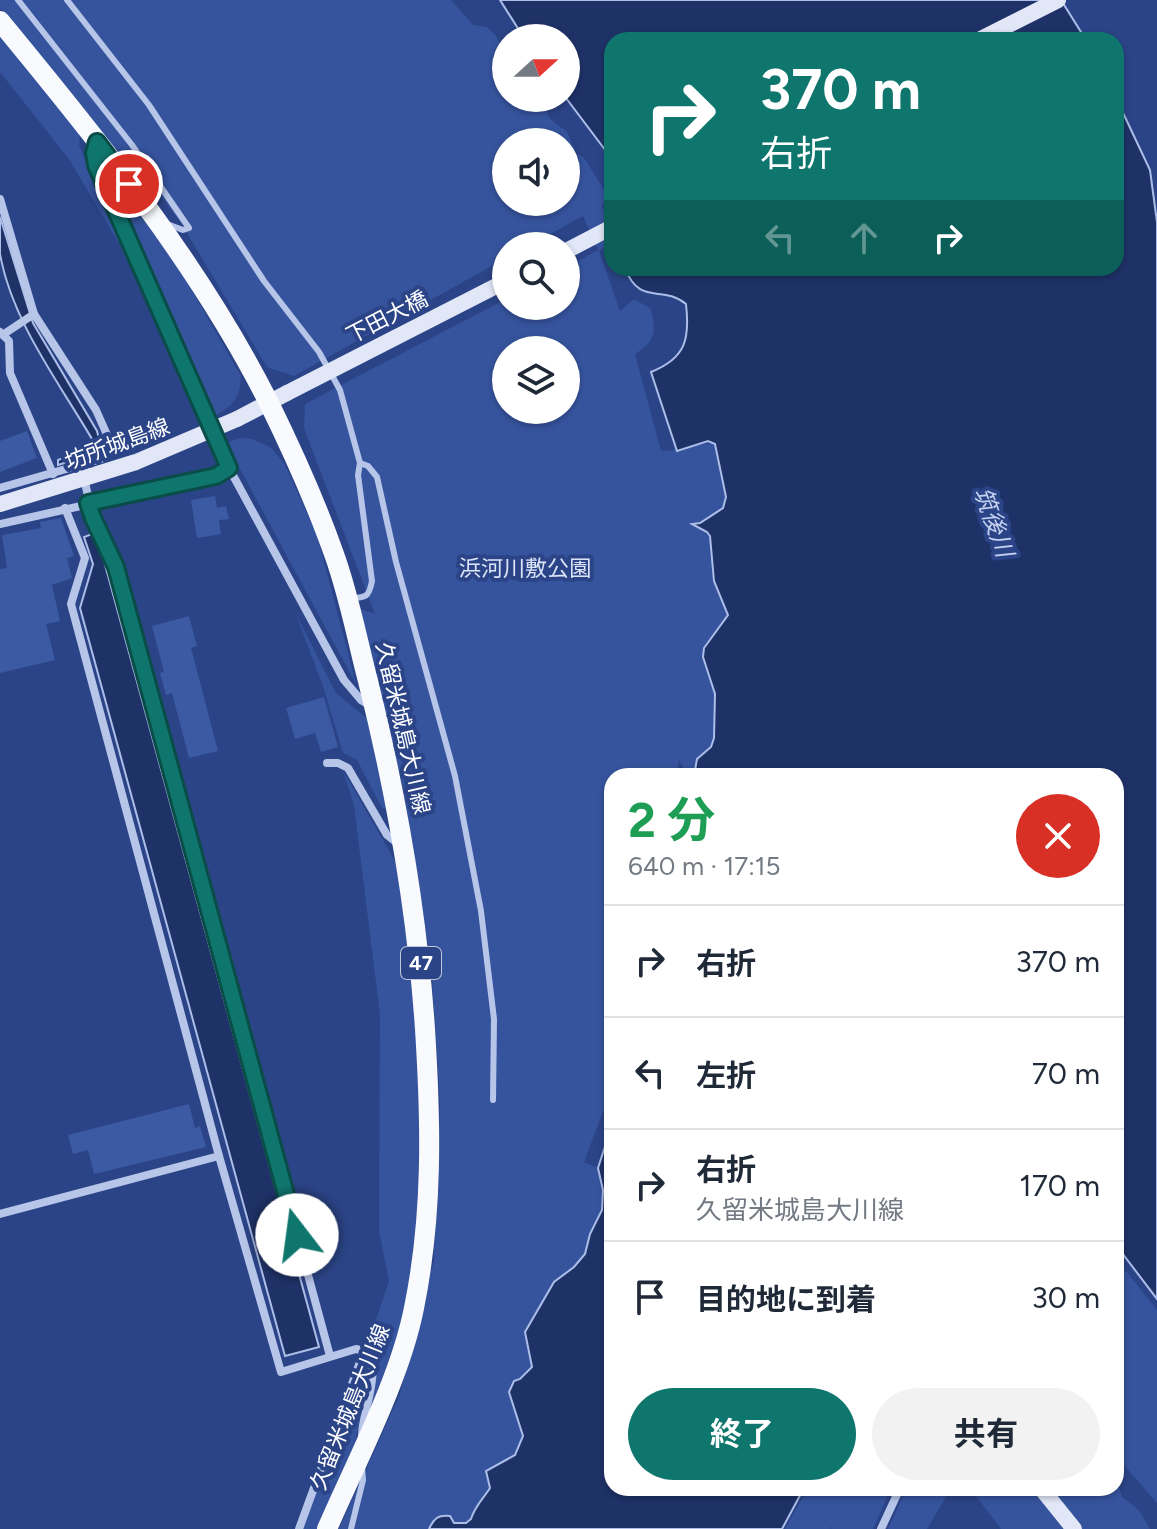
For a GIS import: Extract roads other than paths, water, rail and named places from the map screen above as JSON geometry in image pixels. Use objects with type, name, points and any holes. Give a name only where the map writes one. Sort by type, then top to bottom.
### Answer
[{"type":"main road","points":[[995,32],[1058,0]]},
{"type":"main road","name":"久留米城島大川線","points":[[2,24],[160,226],[224,322],[268,403],[311,494],[335,557],[375,709],[404,848],[420,947],[431,1121],[427,1225],[413,1311],[389,1385],[327,1529]]},
{"type":"main road","points":[[580,244],[604,231]]},
{"type":"main road","name":"下田大橋","points":[[287,393],[492,288]]},
{"type":"main road","name":"坊所城島線","points":[[0,504],[136,462],[237,419],[287,393]]},
{"type":"main road","points":[[1047,1496],[1074,1529]]},
{"type":"street","points":[[97,142],[94,153],[96,165],[229,468],[344,680],[361,700],[375,709]]},
{"type":"street","points":[[0,199],[34,314],[96,410],[108,437],[108,450],[101,459],[0,488]]},
{"type":"street","points":[[34,314],[2,333],[9,341],[10,373],[53,474]]},
{"type":"street","points":[[81,465],[93,518],[116,567],[330,1356]]},
{"type":"street","points":[[0,524],[216,476],[229,468]]},
{"type":"street","points":[[65,508],[85,558],[71,604],[219,1156],[281,1372],[356,1349],[371,1356],[374,1368],[361,1424],[362,1448]]},
{"type":"street","points":[[327,763],[338,763],[348,768],[387,835],[404,848]]},
{"type":"street","points":[[0,1214],[219,1156]]},
{"type":"street","points":[[299,1529],[364,1351]]},
{"type":"street","points":[[881,1529],[896,1496]]},
{"type":"lane","points":[[18,0],[132,145],[189,228],[183,230],[167,223],[160,226]]},
{"type":"lane","points":[[67,0],[149,105],[264,281],[319,352],[340,390],[360,463],[358,475],[372,581],[370,594],[365,598],[346,598]]},
{"type":"lane","points":[[360,463],[368,466],[377,477],[396,562],[455,776],[481,911],[494,1019],[493,1100]]},
{"type":"lane","points":[[351,1529],[363,1480],[362,1448]]},
{"type":"water","points":[[500,0],[1061,0],[1081,32],[604,32],[604,148],[577,112],[580,112],[580,24],[515,24]]},
{"type":"water","name":"筑後川","points":[[1124,115],[1150,170],[1157,222],[1157,1299],[1124,1256],[1124,768],[695,768],[697,759],[711,747],[714,738],[715,694],[703,657],[704,648],[728,615],[714,581],[710,536],[692,524],[700,523],[723,508],[726,497],[715,444],[708,441],[677,451],[651,372],[679,354],[686,337],[686,304],[668,295],[645,291],[629,276],[1124,276]]},
{"type":"water","points":[[0,217],[33,323],[97,431],[100,443],[98,452],[58,465],[58,460],[88,449],[92,439],[38,350],[15,303],[0,254]]},
{"type":"water","points":[[92,534],[104,561],[319,1347],[285,1356],[80,608],[93,564],[84,537]]},
{"type":"water","points":[[604,1150],[604,1496],[800,1496],[782,1529],[429,1529],[442,1516],[450,1516],[454,1523],[466,1523],[471,1519],[490,1488],[486,1471],[515,1455],[523,1436],[509,1392],[514,1381],[532,1367],[525,1332],[554,1282],[585,1254],[590,1234],[602,1210],[603,1190],[598,1168]]},
{"type":"park label","name":"浜河川敷公園","points":[[525,568]]}]
